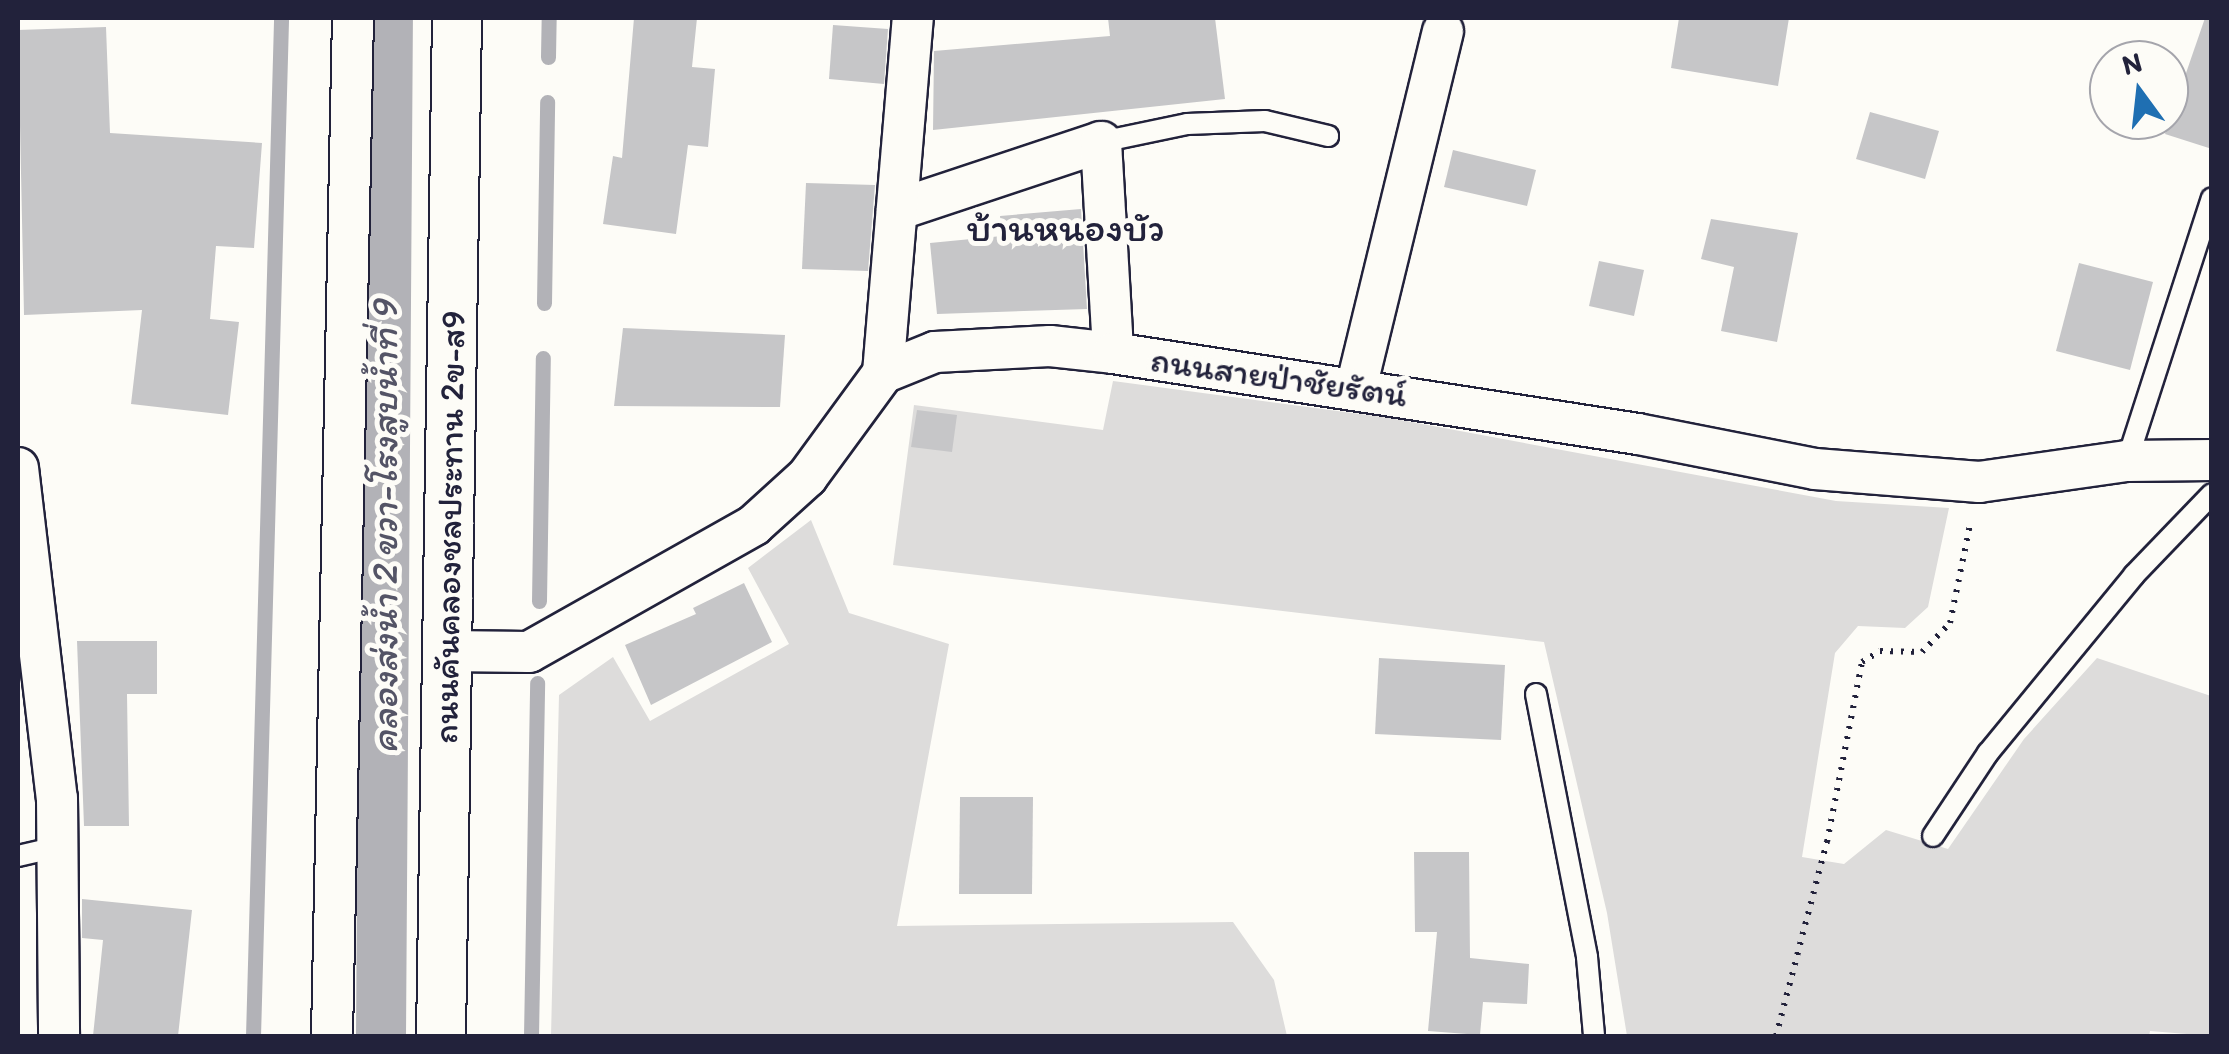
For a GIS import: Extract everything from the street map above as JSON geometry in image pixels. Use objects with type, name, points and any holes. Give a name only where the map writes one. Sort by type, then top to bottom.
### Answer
[{"type":"street","points":[[332,1036],[353,18]]},
{"type":"street","name":"ถนนคันคลองชลประทาน 2ข-ส9","points":[[442,1036],[457,18]]},
{"type":"street","points":[[884,374],[914,18]]},
{"type":"street","points":[[1356,388],[1444,24]]},
{"type":"street","points":[[897,210],[1101,142],[1113,353]]},
{"type":"street","name":"ถนนสายป่าชัยรัตน์","points":[[447,651],[529,652],[754,525],[807,477],[884,374],[934,352],[1050,346],[1113,353],[1356,388],[1815,469],[1979,482],[2127,462],[2212,460]]},
{"type":"street","points":[[18,468],[58,847],[58,1036]]},
{"type":"lane","points":[[1101,142],[1188,124],[1264,121],[1328,136]]},
{"type":"lane","points":[[2127,462],[2212,198]]},
{"type":"lane","points":[[1932,836],[2000,738],[2134,575],[2212,494]]},
{"type":"lane","points":[[1536,694],[1587,957],[1594,1036]]},
{"type":"lane","points":[[18,856],[58,847]]},
{"type":"path","points":[[1776,1036],[1827,842],[1862,662],[1880,651],[1922,652],[1950,623],[1979,482]]},
{"type":"shaded area","points":[[1113,381],[1390,418],[1836,501],[1949,508],[1928,607],[1905,628],[1858,626],[1835,653],[1802,857],[1844,864],[1886,830],[1948,849],[2024,739],[2097,658],[2211,696],[2211,1036],[2150,1031],[2149,1036],[1627,1036],[1607,913],[1544,642],[893,565],[914,405],[1103,430]]},
{"type":"shaded area","points":[[811,520],[849,613],[949,644],[897,926],[1233,922],[1274,980],[1287,1036],[551,1036],[559,695],[613,657],[650,721],[789,644],[748,568]]},
{"type":"building","points":[[634,18],[697,18],[692,67],[715,69],[708,147],[688,145],[676,234],[603,224],[613,156],[622,158]]},
{"type":"building","points":[[1108,18],[1215,18],[1225,99],[933,130],[934,51],[1110,36]]},
{"type":"building","points":[[1679,18],[1789,18],[1778,86],[1671,68]]},
{"type":"building","points":[[2205,18],[2212,19],[2212,149],[2184,140],[2189,140],[2189,64]]},
{"type":"building","points":[[833,25],[888,29],[884,84],[829,79]]},
{"type":"building","points":[[106,27],[110,133],[262,143],[254,248],[216,246],[210,319],[239,322],[228,415],[131,404],[142,310],[24,315],[18,30]]},
{"type":"building","points":[[1870,112],[1939,131],[1925,179],[1856,159]]},
{"type":"building","points":[[1453,150],[1536,170],[1527,206],[1444,187]]},
{"type":"building","points":[[806,183],[875,185],[868,271],[802,269]]},
{"type":"building","points":[[1081,209],[1087,309],[937,314],[930,243],[1002,236],[1000,216]]},
{"type":"building","points":[[1711,219],[1798,233],[1777,342],[1721,331],[1734,267],[1701,259]]},
{"type":"building","points":[[1599,261],[1644,270],[1634,316],[1589,306]]},
{"type":"building","points":[[2079,263],[2153,282],[2130,370],[2056,351]]},
{"type":"building","points":[[623,328],[785,335],[780,407],[614,406]]},
{"type":"building","points":[[917,410],[957,415],[952,452],[911,447]]},
{"type":"building","points":[[744,583],[772,642],[651,705],[625,645],[696,614],[693,608]]},
{"type":"building","points":[[77,641],[157,641],[157,694],[127,694],[129,826],[84,826]]},
{"type":"building","points":[[1379,658],[1505,665],[1501,740],[1375,734]]},
{"type":"building","points":[[960,797],[1033,797],[1032,894],[959,894]]},
{"type":"building","points":[[1414,852],[1469,852],[1470,958],[1529,964],[1527,1004],[1483,1002],[1480,1035],[1428,1031],[1437,932],[1415,932]]},
{"type":"building","points":[[82,899],[192,910],[178,1036],[93,1036],[103,940],[82,938]]},
{"type":"waterway","points":[[253,1036],[281,18]]},
{"type":"waterway","name":"คลองส่งน้ำ 2 ขวา-โรงสูบน้ำที่ 9","points":[[381,1036],[388,18]]},
{"type":"waterway","points":[[548,57],[549,18]]},
{"type":"waterway","points":[[544,303],[547,102]]},
{"type":"waterway","points":[[539,601],[543,358]]},
{"type":"waterway","points":[[531,1036],[537,683]]},
{"type":"district","name":"บ้านหนองบัว","points":[[1066,227]]}]
